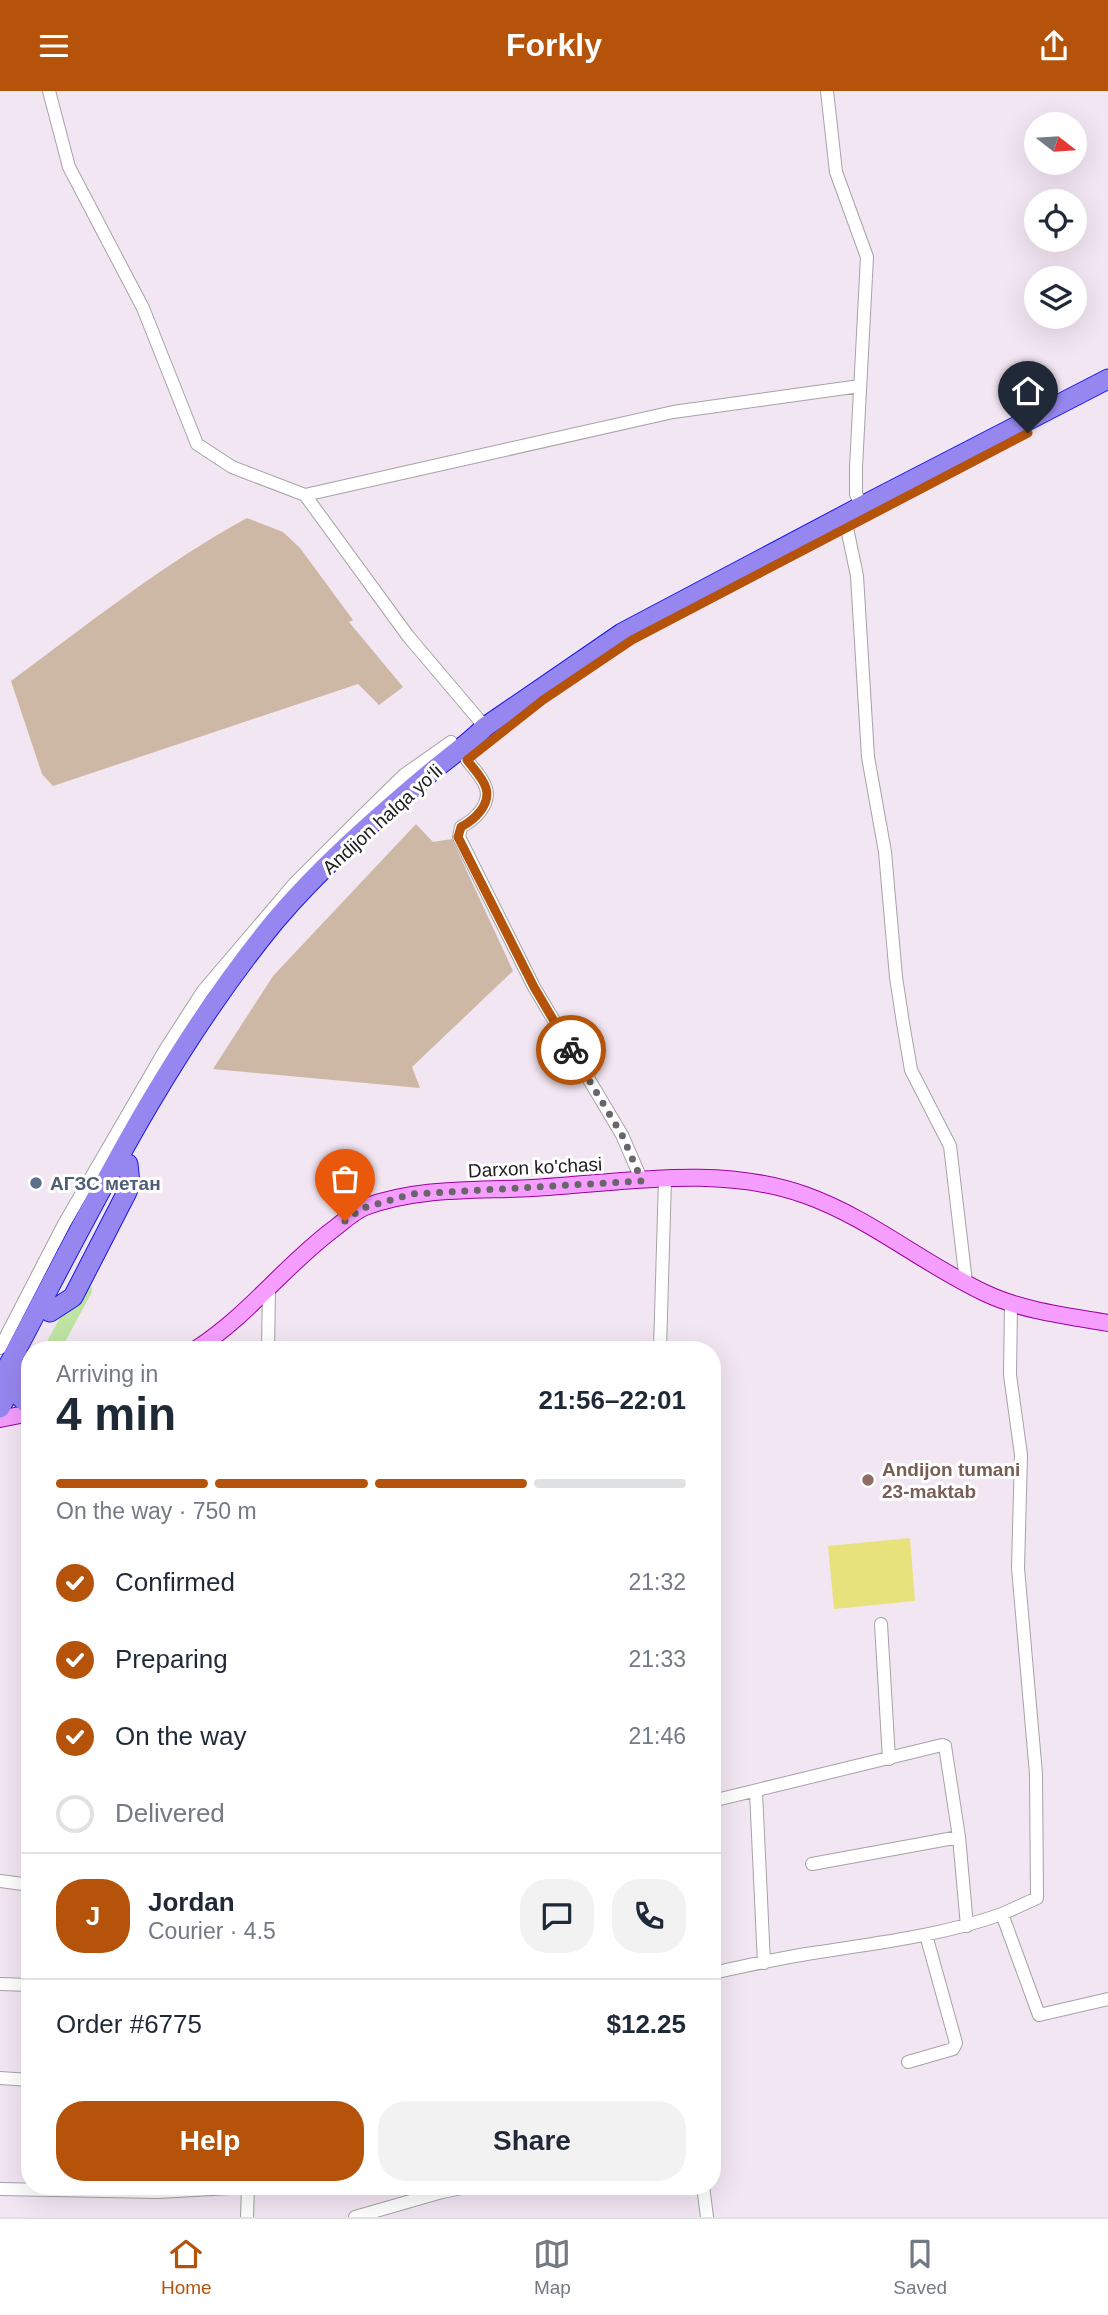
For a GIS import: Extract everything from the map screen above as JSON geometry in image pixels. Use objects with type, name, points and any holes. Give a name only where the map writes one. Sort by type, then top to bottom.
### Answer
[{"type":"highway","name":"Andijon halqa yo‘li","points":[[32,1341],[38,1308],[128,1164],[167,1092],[243,981],[294,919],[338,872],[485,727],[622,633],[1108,379]]},
{"type":"highway","name":"Andijon halqa yo‘li","points":[[24,1341],[99,1178],[196,1026],[277,919],[384,812],[462,749],[543,700],[616,649],[1108,392]]},
{"type":"highway","name":"Andijon halqa yo‘li","points":[[0,1408],[21,1349]]},
{"type":"highway","name":"Andijon halqa yo‘li","points":[[8,1380],[21,1362]]},
{"type":"highway","points":[[8,1380],[21,1398]]},
{"type":"main road","name":"Darxon ko'chasi","points":[[210,1341],[310,1247],[363,1208],[412,1194],[665,1179],[730,1178],[768,1183],[806,1195],[842,1211],[985,1293],[1030,1308],[1108,1323]]},
{"type":"main road","points":[[0,1419],[21,1415]]},
{"type":"street","points":[[49,91],[69,167],[143,308],[197,445],[232,467],[305,495],[400,626],[485,727]]},
{"type":"street","points":[[827,91],[836,172],[867,257],[856,493],[862,506]]},
{"type":"street","points":[[305,495],[673,412],[860,386]]},
{"type":"street","points":[[847,528],[857,576],[868,757],[885,852],[896,977],[903,1023],[911,1070],[950,1146],[966,1282]]},
{"type":"street","points":[[462,749],[484,783],[487,794],[475,820],[461,827],[458,837],[534,987],[622,1135],[642,1181]]},
{"type":"street","points":[[660,1341],[665,1179]]},
{"type":"street","points":[[268,1341],[269,1288]]},
{"type":"street","points":[[721,1971],[810,1953],[890,1943],[967,1926],[1037,1898],[1036,1774],[1018,1568],[1021,1455],[1010,1375],[1011,1303]]},
{"type":"street","points":[[0,1349],[38,1308]]},
{"type":"street","points":[[881,1624],[889,1759]]},
{"type":"street","points":[[721,1799],[945,1746],[959,1837],[967,1926]]},
{"type":"street","points":[[755,1792],[764,1963]]},
{"type":"street","points":[[812,1864],[959,1837]]},
{"type":"street","points":[[0,1881],[21,1884]]},
{"type":"street","points":[[1002,1914],[1039,2015],[1108,1999]]},
{"type":"street","points":[[908,2062],[953,2049],[955,2045],[926,1935]]},
{"type":"street","points":[[0,1984],[21,1985]]},
{"type":"street","points":[[0,2078],[21,2079]]},
{"type":"street","points":[[0,2189],[21,2189]]},
{"type":"street","points":[[247,2217],[248,2195]]},
{"type":"street","points":[[355,2217],[432,2195]]},
{"type":"street","points":[[704,2195],[707,2217]]},
{"type":"shaded area","points":[[247,518],[283,532],[300,548],[353,620],[349,622],[403,687],[379,705],[358,684],[53,786],[42,774],[11,681],[156,575]]},
{"type":"shaded area","points":[[416,824],[433,842],[452,839],[513,971],[412,1067],[420,1088],[213,1069],[273,976]]},
{"type":"shaded area","points":[[910,1538],[915,1601],[834,1609],[828,1546]]},
{"type":"waterway","points":[[56,1341],[84,1290]]},
{"type":"way so far","points":[[345,1221],[363,1208],[412,1194],[642,1181],[622,1135],[571,1050]]},
{"type":"place","name":"АГЗС метан","points":[[36,1183]]},
{"type":"place","name":"Andijon tumani 23-maktab","points":[[868,1480]]},
{"type":"route","points":[[571,1050],[534,987],[458,837],[461,827],[475,820],[487,794],[484,783],[467,760],[543,700],[616,649],[1028,433]]}]
